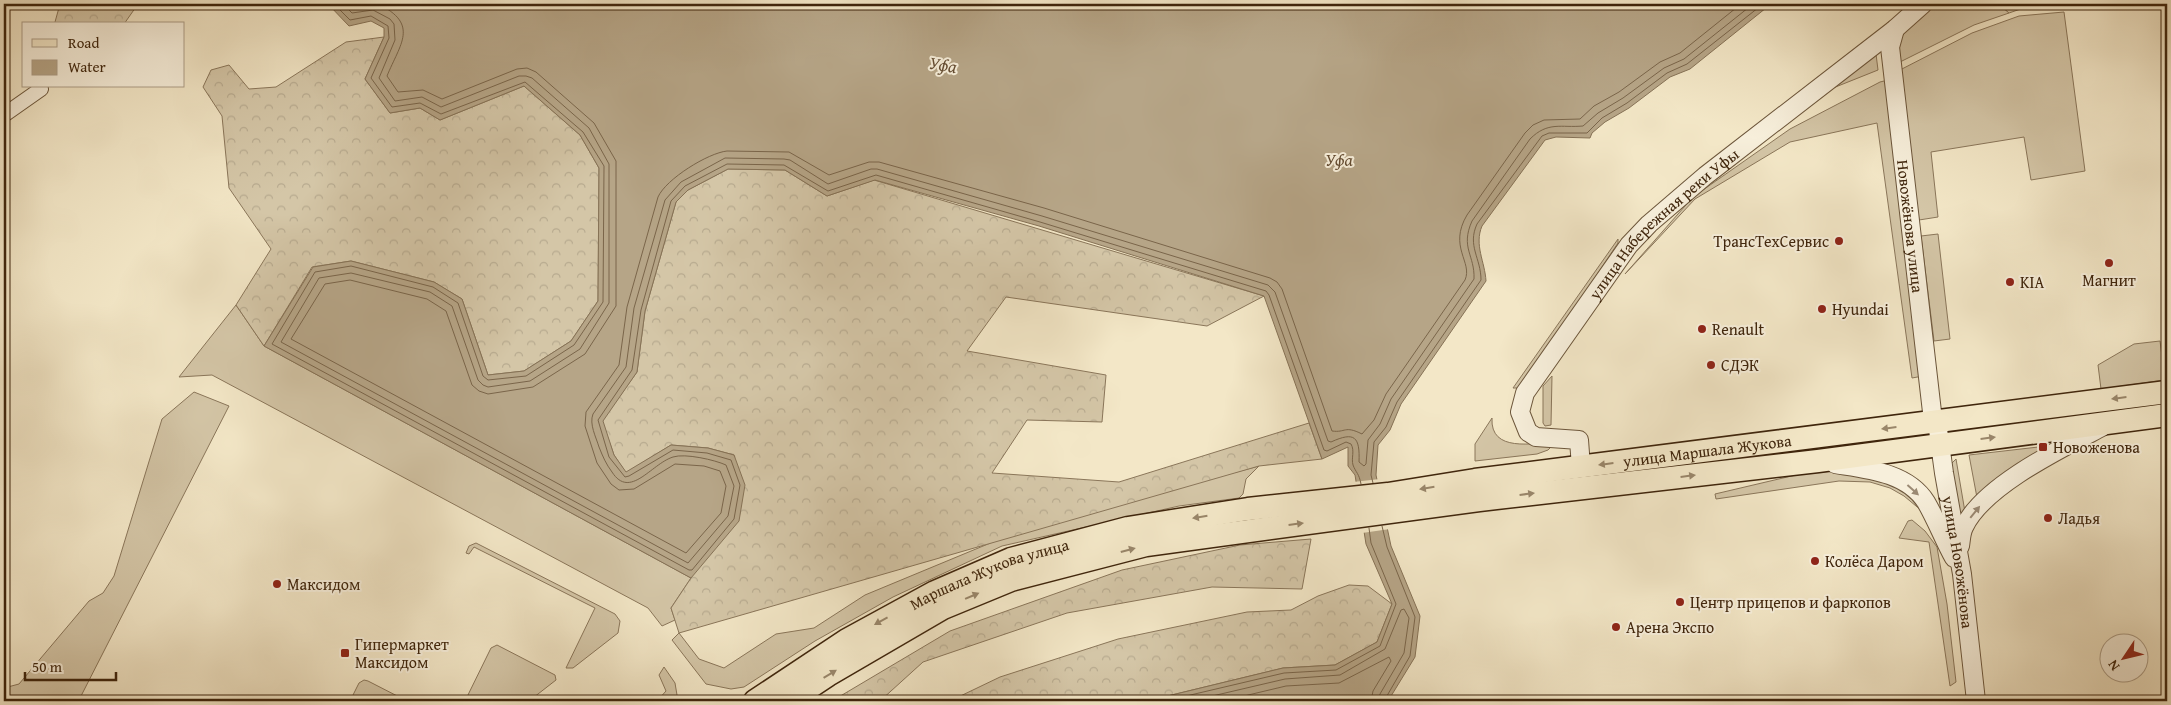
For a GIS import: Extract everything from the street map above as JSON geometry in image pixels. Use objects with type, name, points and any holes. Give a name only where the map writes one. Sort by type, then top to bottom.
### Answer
[{"type":"main road","name":"улица Маршала Жукова","points":[[1477,490],[1581,467],[2167,392]]},
{"type":"main road","name":"улица Маршала Жукова","points":[[1248,520],[1477,490],[1818,461],[2167,415]]},
{"type":"main road","name":"Маршала Жукова улица","points":[[754,701],[847,640],[934,592],[1011,559],[1128,528],[1248,520]]},
{"type":"main road","name":"Маршала Жукова улица","points":[[790,701],[828,675],[943,608],[1011,580],[1248,520]]},
{"type":"street","name":"улица Набережная реки Уфы","points":[[1581,467],[1579,440],[1536,437],[1528,432],[1520,412],[1525,393],[1629,245],[1649,224],[1704,176],[1895,29],[1923,4]]},
{"type":"street","name":"Новожёнова улица","points":[[1895,29],[1890,47],[1932,412],[1937,422]]},
{"type":"street","points":[[4,115],[41,89]]},
{"type":"street","name":"улица Новожёнова","points":[[1937,422],[1962,574],[1976,701]]},
{"type":"street","points":[[1962,574],[1960,546],[1963,528],[1974,511],[1999,488],[2025,470],[2111,422]]},
{"type":"street","points":[[1818,461],[1880,471],[1906,484],[1925,501],[1962,574]]},
{"type":"green space","points":[[60,4],[138,4],[125,22],[55,22]]},
{"type":"green space","points":[[1936,4],[1999,4],[2009,13],[1974,25],[1898,63],[1897,44],[1902,35]]},
{"type":"green space","points":[[1999,4],[2035,4],[2009,13]]},
{"type":"green space","points":[[2064,12],[2085,171],[2031,180],[2024,137],[1931,152],[1938,217],[1919,220],[1898,71],[1972,33],[2019,16]]},
{"type":"green space","points":[[384,37],[365,79],[390,113],[420,108],[440,120],[524,86],[580,135],[599,168],[598,301],[571,341],[524,371],[488,375],[462,299],[434,282],[351,261],[312,267],[264,346],[236,305],[271,249],[229,188],[222,116],[203,87],[211,70],[229,65],[249,89],[276,87],[346,42]]},
{"type":"green space","points":[[1876,54],[1878,70],[1818,94]]},
{"type":"green space","points":[[1888,80],[1923,376],[1912,378],[1877,123],[1790,142],[1695,199],[1625,274],[1693,197],[1790,129],[1880,82]]},
{"type":"green space","points":[[728,169],[785,170],[827,196],[874,180],[1264,296],[1207,326],[1006,297],[967,351],[1106,375],[1102,422],[1027,420],[992,473],[1119,482],[1309,423],[1322,459],[1259,466],[679,633],[671,608],[691,578],[734,455],[708,448],[671,445],[626,473],[614,455],[602,421],[637,372],[645,311],[676,202],[688,190]]},
{"type":"green space","points":[[1938,234],[1950,339],[1934,341],[1921,236]]},
{"type":"green space","points":[[1618,239],[1618,243],[1521,388],[1513,388]]},
{"type":"green space","points":[[236,305],[264,346],[691,578],[671,608],[675,620],[662,626],[648,608],[212,375],[179,377]]},
{"type":"green space","points":[[2160,341],[2165,380],[2101,389],[2098,365],[2134,344]]},
{"type":"green space","points":[[1552,376],[1551,425],[1545,426],[1543,423],[1543,386]]},
{"type":"green space","points":[[194,392],[229,406],[80,698],[75,701],[4,701],[4,688],[19,684],[89,601],[103,593],[114,576],[162,419]]},
{"type":"green space","points":[[1492,418],[1493,429],[1498,437],[1505,441],[1525,444],[1556,442],[1548,450],[1537,454],[1475,461],[1475,444]]},
{"type":"green space","points":[[2047,446],[2027,461],[1978,503],[1969,455]]},
{"type":"green space","points":[[1956,459],[1965,512],[1957,521],[1948,467]]},
{"type":"green space","points":[[1259,466],[1246,479],[1243,494],[1239,498],[1179,506],[1002,546],[893,597],[815,641],[744,687],[731,689],[706,684],[672,640],[679,633],[699,659],[724,668],[776,634],[814,628],[865,595],[1029,527]]},
{"type":"green space","points":[[1845,470],[1907,488],[1922,511],[1904,496],[1890,488],[1870,482],[1839,481],[1716,499],[1715,494],[1800,474]]},
{"type":"green space","points":[[1912,520],[1925,531],[1937,547],[1947,604],[1956,682],[1950,686],[1929,542],[1899,538],[1908,521]]},
{"type":"green space","points":[[1311,539],[1302,589],[1212,587],[1067,613],[923,662],[880,701],[832,701],[950,631],[1122,570],[1240,545]]},
{"type":"green space","points":[[476,543],[615,614],[620,621],[618,633],[573,668],[566,668],[595,608],[474,547],[469,554],[466,553],[469,546]]},
{"type":"green space","points":[[1349,585],[1368,586],[1392,604],[1377,642],[1335,665],[1283,668],[1147,701],[950,701],[1000,677],[1118,639],[1247,612],[1291,610],[1318,596]]},
{"type":"green space","points":[[497,645],[555,675],[556,680],[529,701],[465,701],[491,648]]},
{"type":"green space","points":[[664,667],[675,683],[678,701],[657,701],[666,691],[659,675]]},
{"type":"green space","points":[[364,680],[407,701],[350,701],[359,683]]},
{"type":"water","name":"Уфа","points":[[328,4],[1771,4],[1690,69],[1670,77],[1629,108],[1605,122],[1592,133],[1590,138],[1556,137],[1545,140],[1482,226],[1479,247],[1486,281],[1401,404],[1390,430],[1378,445],[1376,475],[1391,546],[1420,616],[1415,657],[1388,701],[1147,701],[1283,668],[1335,665],[1377,642],[1392,604],[1366,544],[1355,475],[1348,466],[1348,447],[1322,459],[1264,296],[1039,226],[875,180],[827,196],[785,170],[728,169],[688,190],[676,202],[645,311],[637,372],[603,421],[614,455],[626,472],[671,445],[708,448],[734,455],[745,485],[739,521],[691,578],[264,346],[313,267],[351,261],[434,282],[462,299],[488,375],[524,371],[571,341],[598,301],[599,168],[580,135],[524,86],[440,120],[420,108],[390,113],[365,79],[384,37],[384,28],[371,21],[349,26]]},
{"type":"pier","points":[[1380,479],[1390,529],[1362,533],[1353,482]]},
{"type":"place","name":"ТрансТехСервис","points":[[1839,241]]},
{"type":"place","name":"Магнит","points":[[2109,263]]},
{"type":"place","name":"KIA","points":[[2010,282]]},
{"type":"place","name":"Hyundai","points":[[1822,309]]},
{"type":"place","name":"Renault","points":[[1702,329]]},
{"type":"place","name":"СДЭК","points":[[1711,365]]},
{"type":"place","name":"Новоженова","points":[[2043,447]]},
{"type":"place","name":"Ладья","points":[[2048,518]]},
{"type":"place","name":"Колёса Даром","points":[[1815,561]]},
{"type":"place","name":"Максидом","points":[[277,584]]},
{"type":"place","name":"Центр прицепов и фаркопов","points":[[1680,602]]},
{"type":"place","name":"Арена Экспо","points":[[1616,627]]},
{"type":"place","name":"Гипермаркет Максидом","points":[[345,653]]}]
